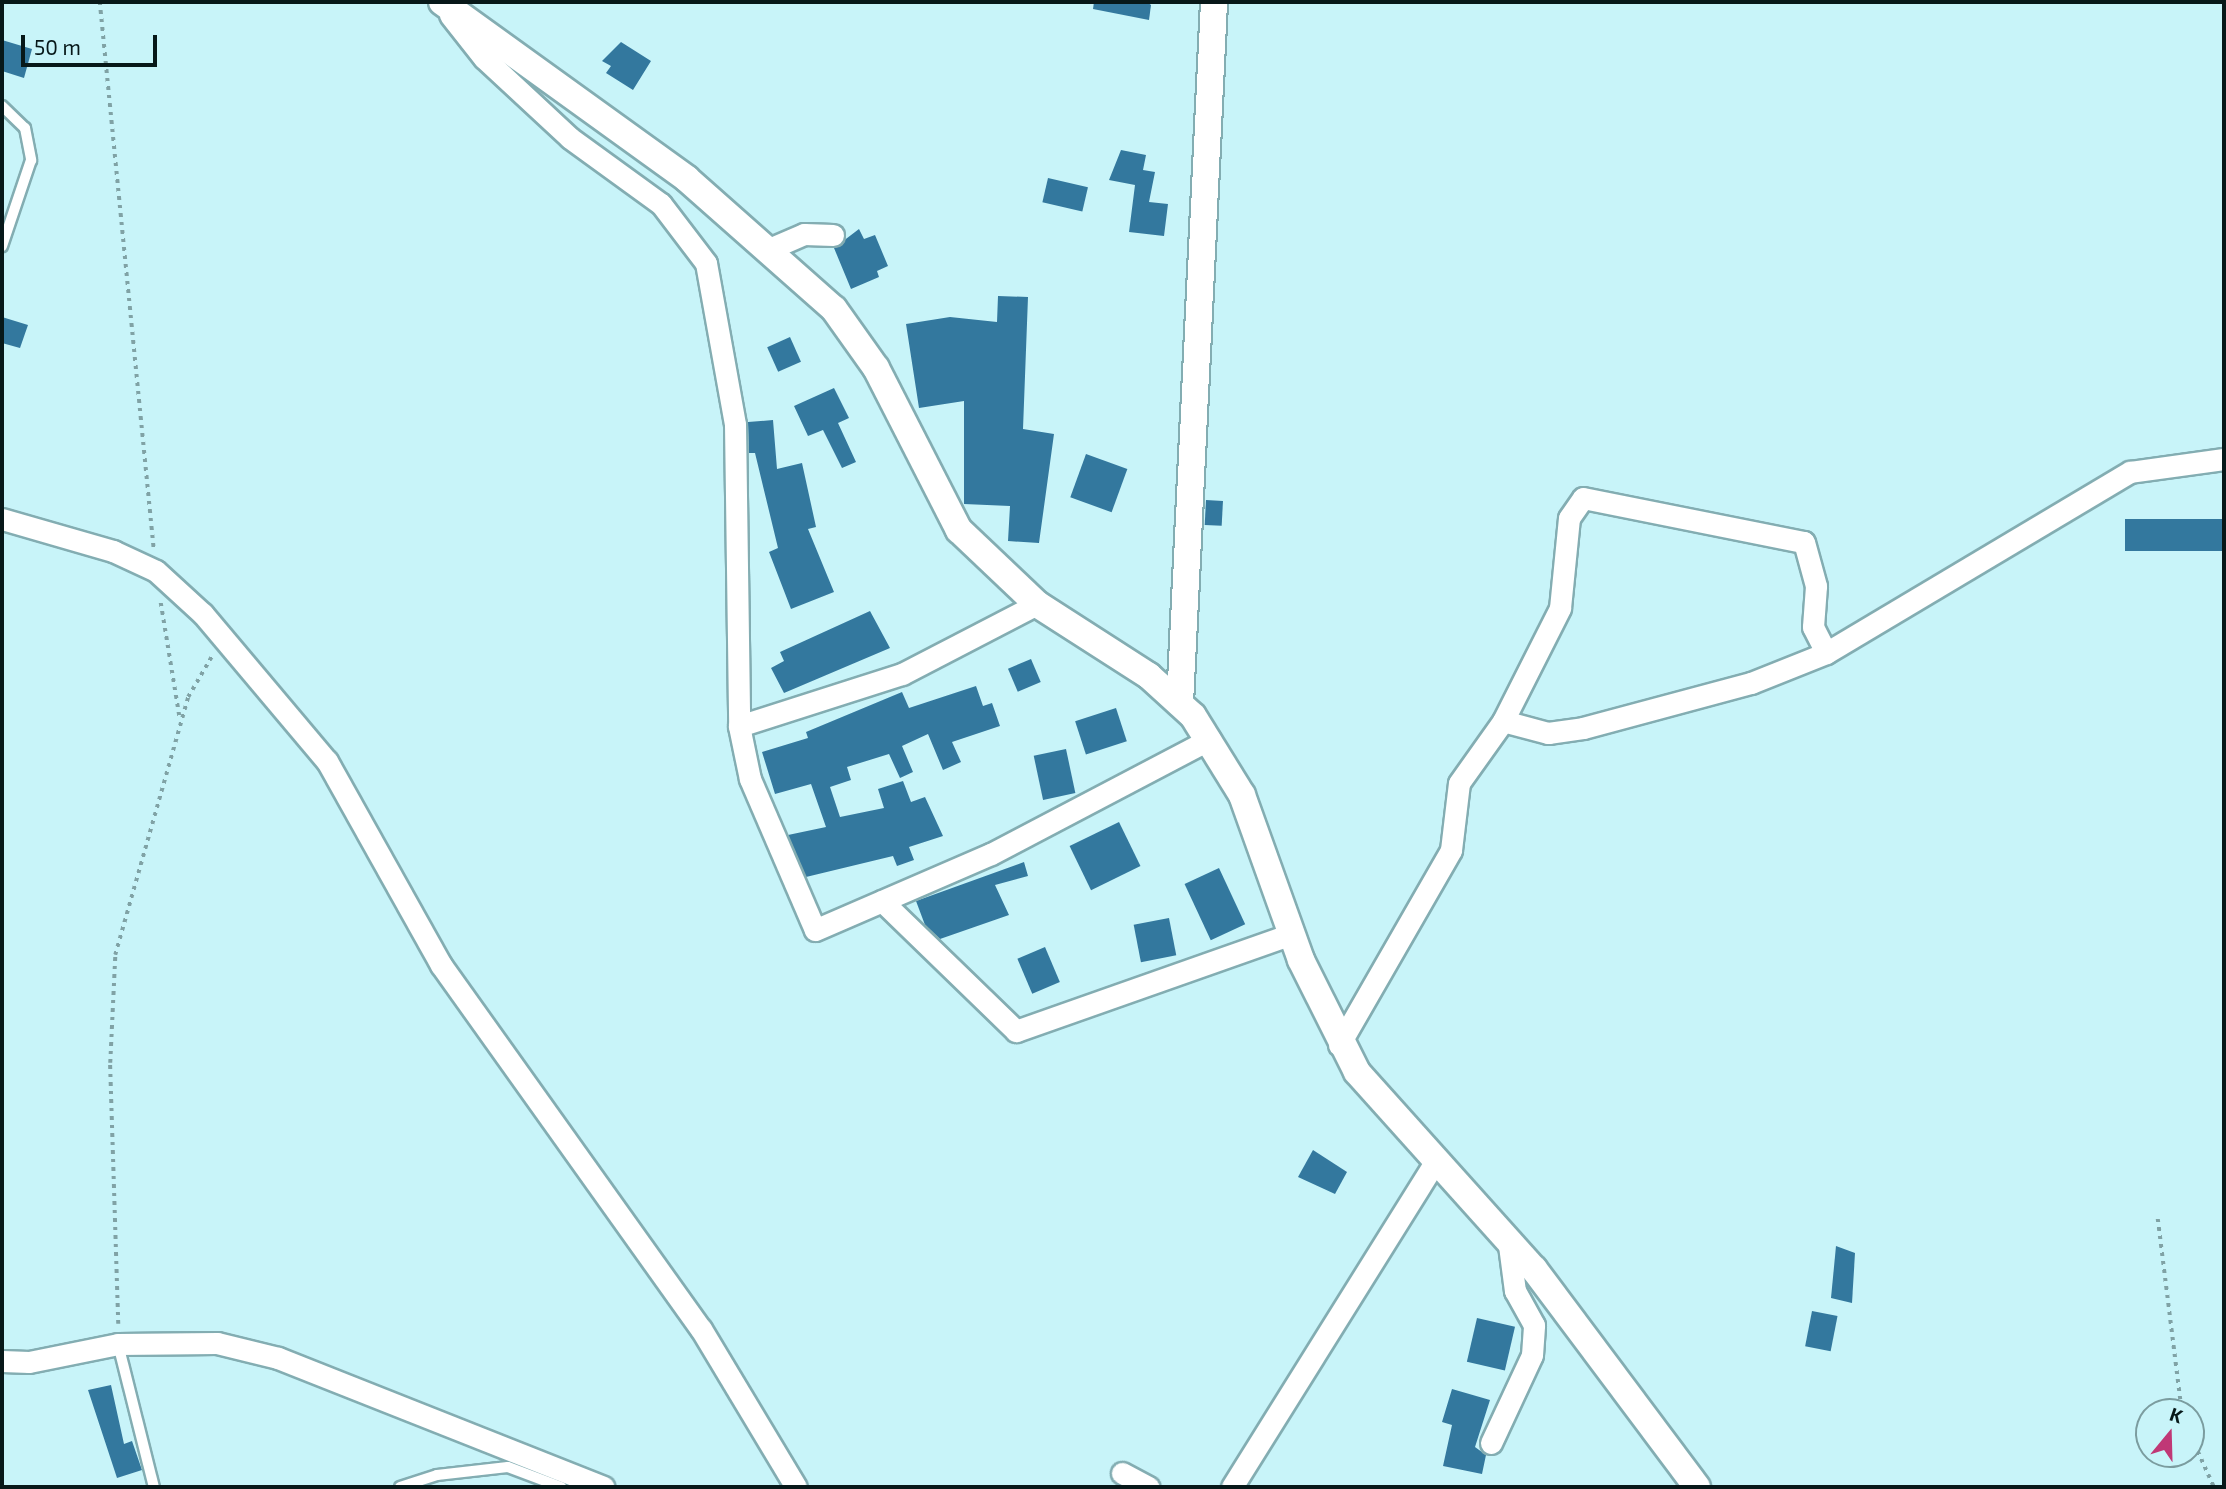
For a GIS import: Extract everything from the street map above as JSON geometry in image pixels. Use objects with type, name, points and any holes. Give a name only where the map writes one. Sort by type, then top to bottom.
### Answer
[{"type":"street","points":[[441,2],[687,179],[841,318],[876,368],[959,530],[1037,604],[1149,676],[1180,703],[1210,739],[1265,849],[1291,934],[1339,1045],[1435,1162],[1508,1238],[1697,1487]]},
{"type":"street","points":[[441,2],[484,58],[570,138],[661,204],[706,263],[735,424],[739,726],[750,779],[815,930],[991,854],[1210,739]]},
{"type":"street","points":[[1180,703],[1214,2]]},
{"type":"street","points":[[767,250],[804,234],[833,235]]},
{"type":"street","points":[[1503,721],[1548,733],[1583,728],[1751,683],[1826,653],[2130,472],[2224,459]]},
{"type":"street","points":[[1339,1045],[1451,849],[1459,783],[1503,721],[1560,608],[1569,518],[1583,498],[1804,542],[1816,586],[1813,627],[1826,653]]},
{"type":"street","points":[[2,519],[113,551],[156,571],[222,638],[327,761],[441,965],[701,1329],[796,1487]]},
{"type":"street","points":[[739,726],[902,674],[1037,604]]},
{"type":"street","points":[[882,901],[1016,1031],[1291,934]]},
{"type":"street","points":[[1232,1487],[1435,1162]]},
{"type":"street","points":[[1491,1443],[1532,1355],[1534,1325],[1515,1292],[1508,1238]]},
{"type":"street","points":[[2,1361],[29,1362],[118,1344],[216,1343],[278,1358],[603,1487]]},
{"type":"street","points":[[1122,1473],[1148,1487]]},
{"type":"lane","points":[[2,106],[25,128],[31,160],[2,246]]},
{"type":"lane","points":[[118,1344],[154,1487]]},
{"type":"lane","points":[[400,1487],[438,1475],[508,1467],[561,1487]]},
{"type":"path","points":[[100,2],[156,571],[180,722]]},
{"type":"path","points":[[118,1344],[110,1063],[115,955],[180,722],[222,638]]},
{"type":"path","points":[[2158,1219],[2180,1398]]},
{"type":"path","points":[[2205,1467],[2214,1487]]},
{"type":"building","points":[[1094,2],[1147,2],[1151,5],[1149,20],[1093,9]]},
{"type":"building","points":[[2,40],[32,49],[24,78],[2,71]]},
{"type":"building","points":[[621,42],[651,61],[633,90],[606,73],[611,66],[602,61]]},
{"type":"building","points":[[1121,150],[1146,155],[1143,170],[1155,172],[1149,202],[1168,204],[1164,236],[1129,232],[1135,185],[1109,180]]},
{"type":"building","points":[[1048,178],[1088,187],[1082,212],[1042,202]]},
{"type":"building","points":[[859,229],[864,239],[875,235],[888,266],[877,271],[879,277],[851,289],[834,248]]},
{"type":"building","points":[[998,296],[1028,297],[1023,429],[1054,434],[1039,543],[1008,541],[1010,506],[964,504],[964,401],[919,408],[906,324],[950,317],[997,322]]},
{"type":"building","points":[[2,317],[28,325],[20,348],[2,343]]},
{"type":"building","points":[[790,337],[801,362],[778,372],[767,347]]},
{"type":"building","points":[[834,388],[849,418],[838,423],[856,462],[842,468],[823,430],[808,436],[794,406]]},
{"type":"building","points":[[773,420],[777,469],[802,463],[816,527],[808,529],[834,592],[791,609],[769,552],[778,548],[755,453],[749,453],[748,422]]},
{"type":"building","points":[[1086,454],[1127,469],[1112,512],[1070,497]]},
{"type":"building","points":[[1206,500],[1223,501],[1222,526],[1205,525]]},
{"type":"building","points":[[2125,519],[2224,519],[2224,551],[2125,551]]},
{"type":"building","points":[[870,611],[890,648],[784,693],[771,668],[784,661],[780,652]]},
{"type":"building","points":[[1031,659],[1041,682],[1018,692],[1008,669]]},
{"type":"building","points":[[976,686],[983,706],[992,703],[1000,726],[952,742],[961,762],[943,770],[928,734],[902,746],[913,772],[900,778],[889,754],[847,767],[851,780],[830,787],[840,817],[884,808],[878,789],[903,781],[911,802],[925,797],[943,836],[909,847],[914,860],[897,866],[893,856],[806,877],[788,835],[826,827],[811,784],[775,794],[762,752],[808,738],[806,732],[902,692],[909,708]]},
{"type":"building","points":[[1116,708],[1127,741],[1086,755],[1075,721]]},
{"type":"building","points":[[1066,749],[1075,793],[1043,800],[1034,756]]},
{"type":"building","points":[[1119,822],[1140,866],[1091,890],[1070,846]]},
{"type":"building","points":[[1024,862],[1028,876],[995,885],[1009,915],[940,939],[925,925],[916,901]]},
{"type":"building","points":[[1219,868],[1245,924],[1211,940],[1185,884]]},
{"type":"building","points":[[1169,918],[1176,955],[1141,962],[1134,925]]},
{"type":"building","points":[[1045,947],[1060,982],[1032,994],[1017,959]]},
{"type":"building","points":[[1313,1150],[1347,1172],[1335,1194],[1298,1177]]},
{"type":"building","points":[[1836,1246],[1855,1253],[1852,1303],[1831,1298]]},
{"type":"building","points":[[1812,1311],[1838,1316],[1831,1351],[1805,1346]]},
{"type":"building","points":[[1477,1318],[1515,1327],[1505,1371],[1467,1362]]},
{"type":"building","points":[[111,1385],[124,1444],[132,1441],[142,1470],[117,1478],[88,1390]]},
{"type":"building","points":[[1452,1389],[1490,1400],[1475,1447],[1486,1455],[1482,1474],[1443,1466],[1452,1425],[1442,1422]]}]
